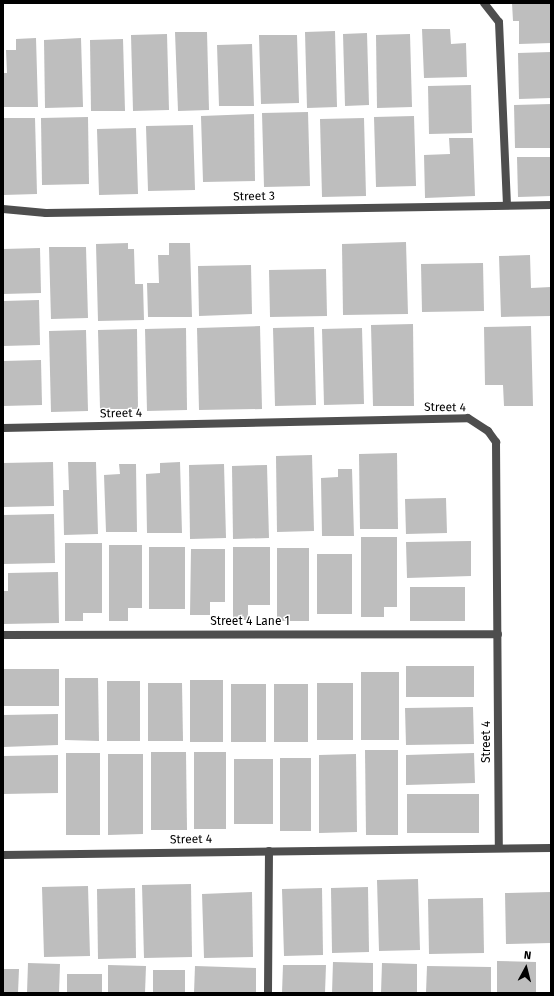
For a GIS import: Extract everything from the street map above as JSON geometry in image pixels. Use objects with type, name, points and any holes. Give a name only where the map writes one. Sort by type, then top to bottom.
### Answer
[{"type":"street","points":[[484,3],[500,22],[507,204]]},
{"type":"street","name":"Street 3","points":[[3,209],[46,213],[507,204],[551,205]]},
{"type":"street","name":"Street 4","points":[[3,428],[468,418],[488,430],[496,442],[499,848]]},
{"type":"street","name":"Street 4 Lane 1","points":[[3,635],[498,634]]},
{"type":"street","name":"Street 4","points":[[3,855],[551,848]]},
{"type":"street","points":[[268,993],[269,851]]},
{"type":"building","points":[[512,3],[551,3],[551,43],[519,44],[519,21],[513,21]]},
{"type":"building","points":[[422,29],[450,29],[451,44],[466,43],[467,77],[424,78]]},
{"type":"building","points":[[335,31],[337,107],[307,108],[305,32]]},
{"type":"building","points":[[175,32],[207,32],[209,110],[178,111]]},
{"type":"building","points":[[367,33],[369,105],[345,106],[343,34]]},
{"type":"building","points":[[167,34],[169,110],[133,111],[131,35]]},
{"type":"building","points":[[410,34],[412,107],[377,108],[376,35]]},
{"type":"building","points":[[259,35],[297,35],[299,103],[261,104]]},
{"type":"building","points":[[36,38],[38,107],[3,107],[3,73],[7,73],[6,50],[16,50],[16,39]]},
{"type":"building","points":[[81,38],[83,107],[45,108],[44,40]]},
{"type":"building","points":[[123,39],[125,111],[91,111],[90,40]]},
{"type":"building","points":[[252,44],[254,106],[219,106],[217,45]]},
{"type":"building","points":[[551,52],[551,98],[519,99],[518,53]]},
{"type":"building","points":[[471,85],[472,133],[429,134],[428,86]]},
{"type":"building","points":[[551,104],[551,148],[515,148],[514,105]]},
{"type":"building","points":[[308,112],[310,186],[264,187],[262,113]]},
{"type":"building","points":[[254,114],[255,181],[203,182],[201,116]]},
{"type":"building","points":[[414,116],[416,186],[376,187],[374,117]]},
{"type":"building","points":[[88,117],[89,184],[42,185],[41,118]]},
{"type":"building","points":[[3,118],[35,118],[37,194],[3,195]]},
{"type":"building","points":[[364,118],[366,196],[322,197],[320,119]]},
{"type":"building","points":[[193,125],[195,190],[148,191],[146,126]]},
{"type":"building","points":[[136,128],[138,194],[99,195],[97,129]]},
{"type":"building","points":[[449,138],[473,138],[475,196],[425,198],[424,155],[450,154]]},
{"type":"building","points":[[517,157],[551,157],[551,196],[518,197]]},
{"type":"building","points":[[406,242],[408,314],[343,315],[342,244]]},
{"type":"building","points":[[128,243],[128,249],[134,249],[135,284],[143,284],[144,320],[98,321],[96,244]]},
{"type":"building","points":[[169,243],[190,243],[192,317],[148,317],[147,283],[159,283],[158,255],[169,255]]},
{"type":"building","points":[[49,247],[86,247],[88,318],[51,319]]},
{"type":"building","points":[[40,248],[41,293],[3,294],[3,249]]},
{"type":"building","points":[[530,255],[531,288],[551,287],[551,316],[501,317],[499,256]]},
{"type":"building","points":[[483,263],[484,311],[422,312],[421,264]]},
{"type":"building","points":[[251,265],[252,314],[199,316],[198,266]]},
{"type":"building","points":[[326,269],[327,316],[270,317],[269,270]]},
{"type":"building","points":[[39,300],[40,345],[3,346],[3,301]]},
{"type":"building","points":[[413,324],[414,406],[373,406],[371,325]]},
{"type":"building","points":[[260,326],[262,409],[199,410],[197,328]]},
{"type":"building","points":[[531,326],[533,406],[504,406],[503,385],[485,385],[484,327]]},
{"type":"building","points":[[314,327],[316,405],[275,406],[273,328]]},
{"type":"building","points":[[186,328],[187,410],[147,411],[145,329]]},
{"type":"building","points":[[362,328],[364,404],[324,405],[322,329]]},
{"type":"building","points":[[137,329],[138,409],[100,409],[98,330]]},
{"type":"building","points":[[86,330],[88,411],[51,412],[49,331]]},
{"type":"building","points":[[41,360],[42,405],[3,406],[3,361]]},
{"type":"building","points":[[397,453],[398,529],[360,529],[359,454]]},
{"type":"building","points":[[312,455],[314,531],[277,532],[276,456]]},
{"type":"building","points":[[53,462],[54,506],[3,507],[3,463]]},
{"type":"building","points":[[68,462],[96,462],[98,534],[64,535],[63,490],[69,490]]},
{"type":"building","points":[[180,462],[182,533],[147,533],[146,474],[160,473],[160,463]]},
{"type":"building","points":[[119,464],[136,464],[137,532],[106,532],[104,475],[120,474]]},
{"type":"building","points":[[224,464],[226,538],[190,539],[189,465]]},
{"type":"building","points":[[267,465],[269,538],[233,539],[232,466]]},
{"type":"building","points":[[338,469],[352,469],[354,536],[322,536],[321,478],[338,477]]},
{"type":"building","points":[[446,498],[447,533],[406,534],[405,499]]},
{"type":"building","points":[[54,514],[55,563],[3,564],[3,515]]},
{"type":"building","points":[[361,537],[397,537],[397,607],[384,607],[384,617],[361,617]]},
{"type":"building","points":[[471,541],[471,576],[407,578],[406,542]]},
{"type":"building","points":[[65,543],[102,543],[102,613],[83,613],[83,621],[65,621]]},
{"type":"building","points":[[109,545],[142,545],[142,608],[128,608],[128,621],[109,621]]},
{"type":"building","points":[[149,547],[185,547],[185,609],[149,609]]},
{"type":"building","points":[[233,547],[270,547],[270,605],[248,605],[248,620],[233,620]]},
{"type":"building","points":[[277,548],[309,548],[309,621],[277,621]]},
{"type":"building","points":[[191,549],[225,549],[225,602],[210,602],[210,615],[190,615]]},
{"type":"building","points":[[317,554],[352,554],[352,614],[317,614]]},
{"type":"building","points":[[58,572],[59,623],[3,624],[3,591],[8,591],[8,573]]},
{"type":"building","points":[[410,587],[465,587],[465,621],[410,621]]},
{"type":"building","points":[[406,666],[474,666],[474,697],[406,697]]},
{"type":"building","points":[[3,669],[59,669],[59,706],[3,706]]},
{"type":"building","points":[[361,672],[399,672],[399,740],[361,740]]},
{"type":"building","points":[[65,678],[98,678],[99,741],[65,740]]},
{"type":"building","points":[[190,680],[223,680],[223,742],[190,742]]},
{"type":"building","points":[[107,681],[140,681],[140,741],[107,741]]},
{"type":"building","points":[[148,683],[182,683],[183,741],[148,741]]},
{"type":"building","points":[[317,683],[353,683],[353,740],[317,740]]},
{"type":"building","points":[[231,684],[266,684],[266,742],[231,742]]},
{"type":"building","points":[[274,684],[308,684],[308,742],[274,742]]},
{"type":"building","points":[[473,707],[474,744],[406,745],[405,708]]},
{"type":"building","points":[[58,714],[58,745],[3,747],[3,715]]},
{"type":"building","points":[[365,750],[398,750],[398,835],[366,835]]},
{"type":"building","points":[[151,752],[186,752],[187,830],[151,830]]},
{"type":"building","points":[[194,752],[226,752],[226,829],[194,829]]},
{"type":"building","points":[[66,753],[100,753],[100,835],[66,835]]},
{"type":"building","points":[[474,753],[475,783],[406,785],[406,755]]},
{"type":"building","points":[[108,754],[143,754],[143,834],[108,835]]},
{"type":"building","points":[[356,754],[357,832],[319,833],[319,755]]},
{"type":"building","points":[[58,755],[58,793],[3,794],[3,756]]},
{"type":"building","points":[[280,758],[311,758],[311,831],[280,831]]},
{"type":"building","points":[[234,759],[273,759],[273,824],[234,824]]},
{"type":"building","points":[[407,794],[479,794],[479,833],[407,833]]},
{"type":"building","points":[[418,879],[420,950],[379,951],[377,880]]},
{"type":"building","points":[[191,884],[192,957],[144,958],[142,885]]},
{"type":"building","points":[[88,886],[90,956],[44,957],[42,887]]},
{"type":"building","points":[[368,887],[369,952],[332,953],[331,888]]},
{"type":"building","points":[[135,888],[136,958],[98,959],[97,889]]},
{"type":"building","points":[[322,888],[323,955],[284,956],[282,889]]},
{"type":"building","points":[[252,892],[253,957],[204,958],[202,894]]},
{"type":"building","points":[[551,892],[551,943],[506,944],[505,893]]},
{"type":"building","points":[[483,898],[484,953],[429,954],[428,899]]},
{"type":"building","points":[[497,961],[536,962],[536,993],[497,993]]},
{"type":"building","points":[[333,962],[373,963],[373,993],[332,993]]},
{"type":"building","points":[[28,963],[60,964],[59,993],[27,993]]},
{"type":"building","points":[[382,963],[417,964],[417,993],[381,993]]},
{"type":"building","points":[[108,965],[146,966],[145,993],[108,993]]},
{"type":"building","points":[[283,965],[326,965],[325,993],[282,993]]},
{"type":"building","points":[[195,966],[256,968],[256,993],[194,993]]},
{"type":"building","points":[[427,966],[491,967],[491,993],[426,993]]},
{"type":"building","points":[[3,969],[19,969],[18,993],[3,993]]},
{"type":"building","points":[[153,970],[185,970],[185,993],[153,993]]},
{"type":"building","points":[[67,974],[102,974],[102,993],[67,993]]}]
